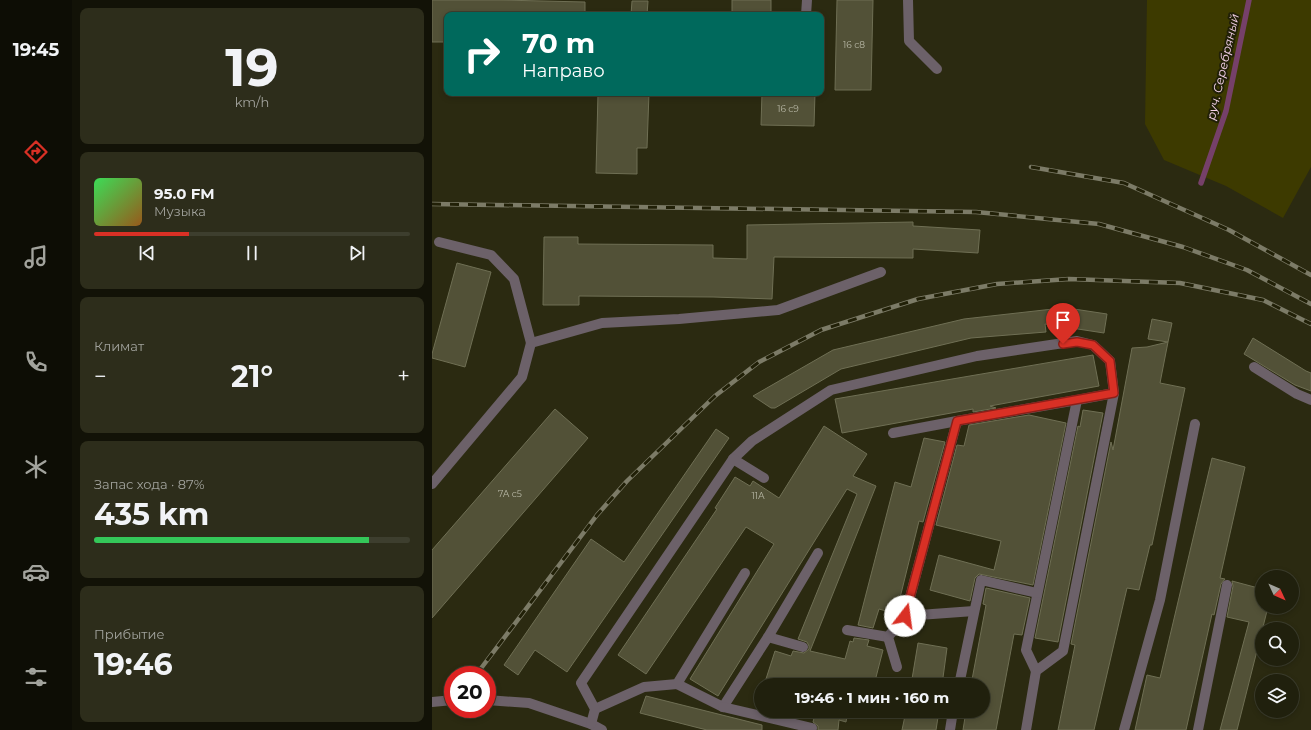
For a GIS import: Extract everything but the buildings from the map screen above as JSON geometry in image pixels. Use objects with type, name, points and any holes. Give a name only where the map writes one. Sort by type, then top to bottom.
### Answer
[{"type":"lane","points":[[806,12],[807,0]]},
{"type":"lane","points":[[908,0],[909,41],[937,69]]},
{"type":"lane","points":[[432,484],[522,377],[531,343],[514,279],[491,255],[439,242]]},
{"type":"lane","points":[[531,343],[602,323],[679,319],[778,310],[880,272]]},
{"type":"lane","points":[[591,724],[595,709],[581,683],[733,459],[752,440],[831,390],[977,356],[1077,342],[1093,345],[1110,361],[1114,393],[1063,651],[1036,671]]},
{"type":"lane","points":[[1254,367],[1297,394],[1311,400]]},
{"type":"lane","points":[[893,434],[1114,393]]},
{"type":"lane","points":[[1026,730],[1036,671],[1026,650],[1077,400]]},
{"type":"lane","points":[[888,637],[905,616],[957,421]]},
{"type":"lane","points":[[1124,730],[1160,600],[1195,424]]},
{"type":"lane","points":[[733,459],[764,478]]},
{"type":"lane","points":[[723,707],[768,637],[818,552]]},
{"type":"lane","points":[[677,684],[745,573]]},
{"type":"lane","points":[[960,678],[981,580],[1037,593]]},
{"type":"lane","points":[[1198,730],[1227,585]]},
{"type":"lane","points":[[905,616],[974,611]]},
{"type":"lane","points":[[847,630],[888,637]]},
{"type":"lane","points":[[768,637],[803,647]]},
{"type":"lane","points":[[888,637],[896,668]]},
{"type":"lane","points":[[595,709],[644,687],[677,684],[723,707],[812,728]]},
{"type":"lane","points":[[432,702],[444,701]]},
{"type":"lane","points":[[496,701],[529,703],[591,724],[602,730]]},
{"type":"lane","points":[[950,730],[952,718]]},
{"type":"shaded area","points":[[1147,0],[1311,0],[1311,167],[1283,218],[1226,186],[1164,160],[1145,124]]},
{"type":"waterway","name":"руч. Серебряный","points":[[1201,183],[1226,111],[1249,0]]},
{"type":"railway","points":[[1031,167],[1124,183],[1229,230],[1311,275]]},
{"type":"railway","points":[[432,204],[976,212],[1099,224],[1183,247],[1247,270],[1311,304]]},
{"type":"railway","points":[[483,666],[597,515],[627,481],[715,396],[759,362],[821,330],[918,299],[997,284],[1069,279],[1180,283],[1263,300],[1311,324]]},
{"type":"route","points":[[905,616],[957,421],[1114,393],[1110,361],[1093,345],[1077,342],[1063,344]]}]
